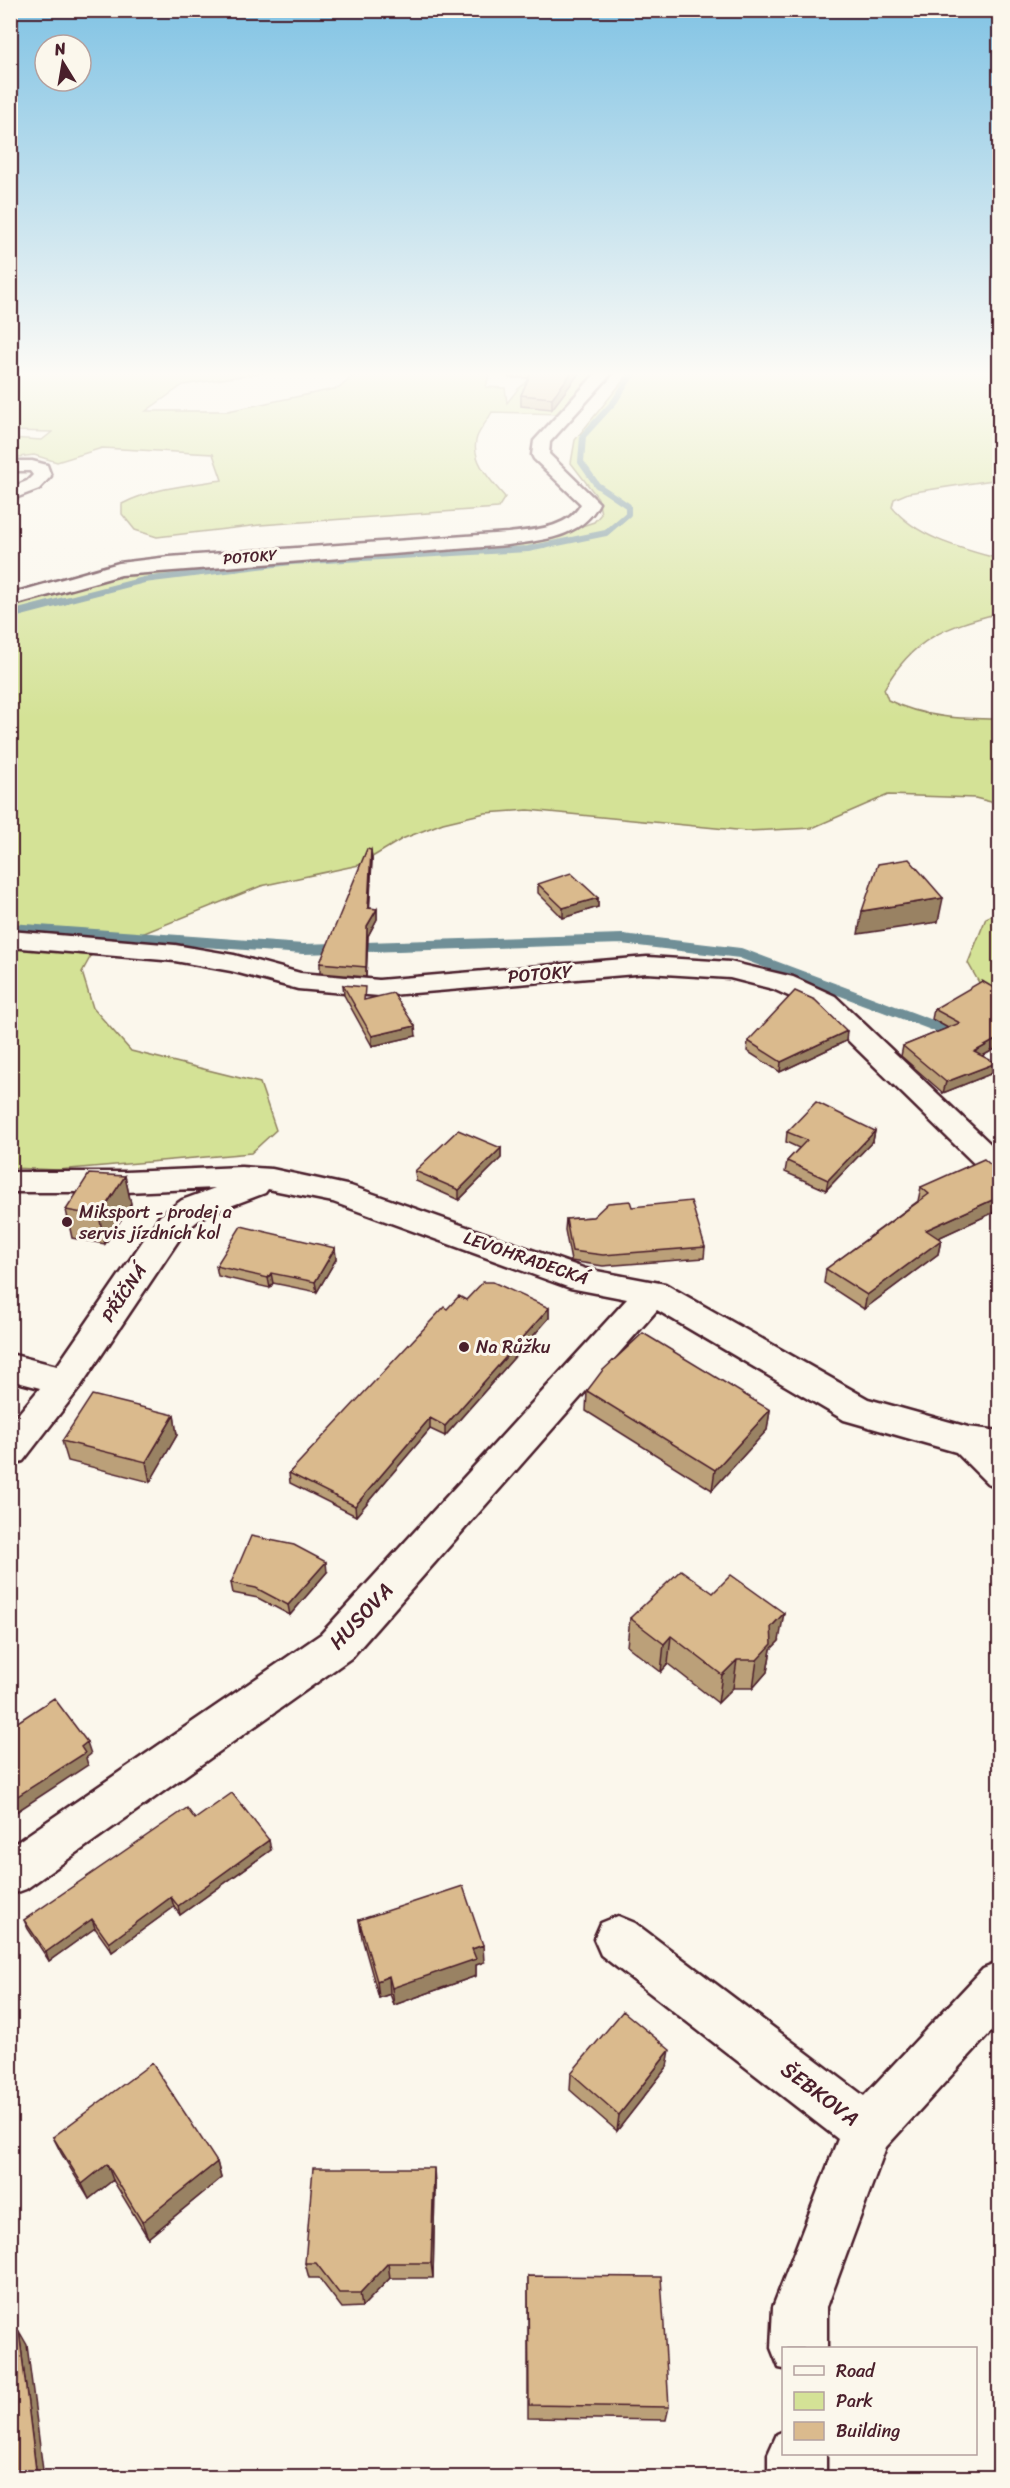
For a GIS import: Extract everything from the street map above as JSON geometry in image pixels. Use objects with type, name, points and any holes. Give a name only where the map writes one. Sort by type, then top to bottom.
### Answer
[{"type":"street","points":[[10,495],[28,487]]},
{"type":"street","name":"POTOKY","points":[[10,600],[129,568],[508,539],[578,521],[587,513],[590,503],[573,487]]},
{"type":"street","name":"POTOKY","points":[[10,939],[175,953],[234,963],[298,981],[379,988],[647,965],[730,970],[783,983],[825,1002],[999,1171]]},
{"type":"street","name":"LEVOHRADECKÁ","points":[[10,1182],[272,1179],[340,1193],[582,1280],[653,1292],[856,1410],[984,1443]]},
{"type":"street","name":"PŘÍČNÁ","points":[[10,1451],[65,1381],[172,1224],[193,1208],[272,1179]]},
{"type":"street","name":"HUSOVA","points":[[10,1874],[336,1646],[653,1292]]},
{"type":"street","points":[[10,1367],[65,1381]]},
{"type":"street","points":[[999,1422],[984,1443],[999,1473]]},
{"type":"street","name":"ŠEBKOVA","points":[[618,1939],[867,2130],[800,2307],[799,2347]]},
{"type":"street","points":[[867,2130],[999,1986]]},
{"type":"street","points":[[797,2455],[797,2478]]},
{"type":"green space","points":[[178,487],[497,487],[505,497],[498,508],[260,525],[157,537],[135,530],[122,514],[122,504],[158,491]]},
{"type":"green space","points":[[590,487],[946,487],[908,493],[894,499],[892,507],[914,527],[941,541],[999,559],[999,613],[962,624],[932,637],[907,658],[884,689],[888,700],[915,711],[957,718],[999,719],[999,804],[975,798],[888,795],[812,828],[747,831],[528,810],[485,813],[443,823],[402,839],[359,865],[261,886],[92,954],[82,972],[93,1008],[131,1051],[260,1083],[276,1130],[251,1153],[58,1170],[11,1168],[10,604],[95,579],[159,569],[570,530],[594,522],[601,514],[598,498]]},
{"type":"green space","points":[[999,912],[999,1002],[986,995],[968,963],[986,918]]},
{"type":"building","points":[[367,849],[371,850],[368,908],[377,909],[367,926],[366,967],[320,963]]},
{"type":"building","points":[[909,859],[943,898],[862,911],[878,864]]},
{"type":"building","points":[[571,873],[598,898],[563,908],[538,884]]},
{"type":"building","points":[[982,981],[999,991],[999,1038],[974,1052],[996,1063],[946,1082],[903,1046],[960,1023],[934,1009]]},
{"type":"building","points":[[343,985],[365,987],[364,1000],[393,993],[415,1026],[372,1036]]},
{"type":"building","points":[[795,991],[815,1000],[847,1031],[781,1062],[748,1041]]},
{"type":"building","points":[[816,1102],[875,1131],[828,1180],[787,1161],[807,1140],[787,1132]]},
{"type":"building","points":[[458,1130],[501,1148],[459,1190],[415,1171]]},
{"type":"building","points":[[984,1159],[992,1166],[999,1167],[999,1197],[926,1230],[941,1240],[867,1295],[826,1269],[929,1194],[921,1187]]},
{"type":"building","points":[[89,1174],[125,1176],[99,1216],[66,1210]]},
{"type":"building","points":[[630,1201],[632,1207],[691,1201],[705,1247],[603,1255],[572,1251],[566,1219],[593,1217],[608,1203]]},
{"type":"building","points":[[241,1226],[335,1248],[315,1282],[271,1273],[268,1278],[216,1266]]},
{"type":"building","points":[[483,1282],[493,1282],[549,1308],[445,1426],[430,1418],[355,1506],[289,1473],[444,1307],[447,1309],[459,1296],[466,1300]]},
{"type":"building","points":[[643,1333],[770,1410],[715,1470],[587,1391],[602,1371]]},
{"type":"building","points":[[92,1395],[174,1415],[146,1462],[62,1441]]},
{"type":"building","points":[[251,1536],[294,1545],[326,1562],[288,1605],[256,1588],[231,1583]]},
{"type":"building","points":[[681,1570],[713,1593],[731,1575],[784,1613],[771,1627],[772,1644],[757,1660],[737,1660],[722,1675],[671,1636],[664,1644],[630,1618]]},
{"type":"building","points":[[54,1698],[87,1742],[81,1747],[85,1753],[10,1801],[10,1727]]},
{"type":"building","points":[[232,1793],[269,1840],[178,1906],[171,1897],[109,1943],[92,1919],[46,1952],[24,1920],[187,1808],[195,1819]]},
{"type":"building","points":[[463,1886],[483,1945],[472,1949],[476,1959],[392,1988],[389,1976],[377,1981],[359,1920]]},
{"type":"building","points":[[623,2011],[670,2050],[619,2115],[571,2073]]},
{"type":"building","points":[[152,2063],[217,2162],[142,2222],[107,2164],[82,2184],[53,2137]]},
{"type":"building","points":[[313,2168],[434,2168],[431,2263],[388,2263],[360,2293],[339,2293],[316,2263],[305,2263]]},
{"type":"building","points":[[528,2276],[661,2277],[669,2407],[529,2405]]},
{"type":"building","points":[[19,2331],[37,2478],[10,2478],[10,2334]]},
{"type":"waterway","points":[[58,602],[144,580],[291,562],[528,549],[606,533],[628,514],[628,506],[600,487]]},
{"type":"waterway","points":[[10,615],[64,601]]},
{"type":"waterway","points":[[10,928],[303,949],[622,939],[740,953],[956,1034]]},
{"type":"place","name":"Miksport - prodej a servis jízdních kol","points":[[67,1222]]},
{"type":"place","name":"Na Růžku","points":[[464,1347]]}]
